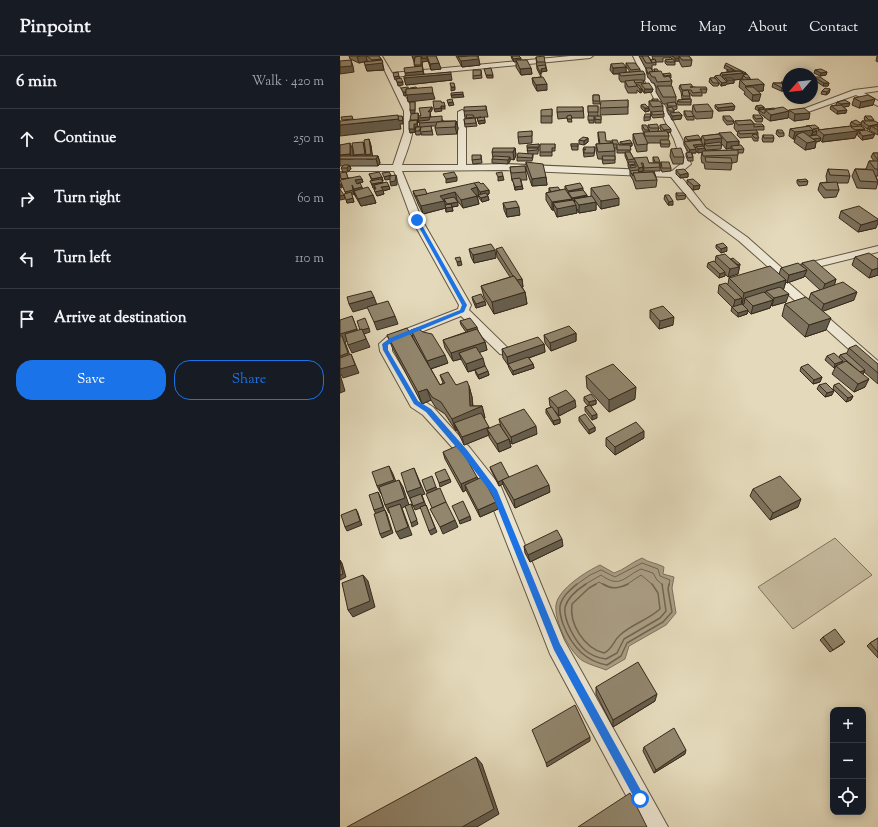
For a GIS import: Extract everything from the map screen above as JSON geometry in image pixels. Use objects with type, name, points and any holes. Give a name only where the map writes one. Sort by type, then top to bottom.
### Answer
[{"type":"street","points":[[379,56],[391,75],[395,86],[409,112],[407,137],[397,168],[417,220],[465,305],[463,311]]},
{"type":"street","points":[[391,75],[512,62],[590,56]]},
{"type":"street","points":[[340,168],[505,167],[674,174],[687,164],[678,139],[636,56]]},
{"type":"street","points":[[802,111],[857,92],[878,89]]},
{"type":"street","points":[[857,92],[878,104]]},
{"type":"street","points":[[462,112],[462,167]]},
{"type":"street","points":[[674,174],[703,210],[742,239],[781,273]]},
{"type":"street","points":[[878,249],[781,273],[776,278],[878,368]]},
{"type":"street","points":[[463,311],[505,351]]},
{"type":"street","points":[[463,311],[392,339],[385,344],[386,350],[416,403],[428,410],[465,452],[495,492],[557,647],[656,827]]},
{"type":"shaded area","points":[[835,538],[872,575],[793,629],[758,587]]},
{"type":"water","points":[[642,558],[664,567],[663,574],[674,577],[672,588],[676,613],[666,625],[629,646],[625,659],[606,670],[583,661],[568,644],[560,628],[556,612],[558,599],[567,587],[574,581],[600,565],[614,573]]},
{"type":"building","points":[[367,56],[379,56],[381,59],[372,60]]},
{"type":"building","points":[[421,56],[427,56],[427,58],[422,58]]},
{"type":"building","points":[[421,56],[421,65],[414,65],[415,57]]},
{"type":"building","points":[[427,56],[436,56],[439,63],[430,64]]},
{"type":"building","points":[[477,56],[479,59],[461,61],[458,57]]},
{"type":"building","points":[[512,56],[519,56],[521,58],[513,59]]},
{"type":"building","points":[[544,56],[545,62],[537,62],[536,57]]},
{"type":"building","points":[[642,56],[648,56],[652,63],[646,63]]},
{"type":"building","points":[[672,56],[679,56],[679,58],[675,58]]},
{"type":"building","points":[[679,56],[689,56],[692,60],[682,60]]},
{"type":"building","points":[[655,59],[656,62],[652,63],[651,60]]},
{"type":"building","points":[[673,59],[675,62],[667,62],[665,60]]},
{"type":"building","points":[[351,60],[352,66],[340,67],[340,61]]},
{"type":"building","points":[[382,60],[383,63],[365,65],[364,62]]},
{"type":"building","points":[[516,60],[527,60],[531,68],[520,69]]},
{"type":"building","points":[[623,63],[626,67],[613,68],[611,64]]},
{"type":"building","points":[[626,63],[635,63],[640,69],[631,70]]},
{"type":"building","points":[[726,63],[746,73],[736,71],[725,65]]},
{"type":"building","points":[[545,65],[546,68],[541,69],[541,74],[537,66]]},
{"type":"building","points":[[422,66],[423,71],[405,73],[404,68]]},
{"type":"building","points":[[491,68],[493,75],[486,75],[484,69]]},
{"type":"building","points":[[646,68],[651,68],[653,72],[649,72],[648,74]]},
{"type":"building","points":[[654,69],[657,69],[659,72],[655,72]]},
{"type":"building","points":[[821,69],[827,72],[821,73],[818,72],[818,70]]},
{"type":"building","points":[[473,70],[481,70],[481,75],[473,76]]},
{"type":"building","points":[[643,71],[645,74],[621,76],[619,73]]},
{"type":"building","points":[[661,71],[664,77],[669,76],[672,81],[657,82],[655,77],[652,77],[649,72]]},
{"type":"building","points":[[740,71],[743,73],[723,75],[721,73]]},
{"type":"building","points":[[398,72],[399,76],[394,77],[393,73]]},
{"type":"building","points":[[451,72],[451,74],[404,78],[404,76]]},
{"type":"building","points":[[670,73],[671,75],[665,76],[663,74]]},
{"type":"building","points":[[747,74],[750,78],[746,78],[743,75]]},
{"type":"building","points":[[720,75],[727,82],[722,83],[715,76]]},
{"type":"building","points":[[543,77],[547,84],[536,85],[532,78]]},
{"type":"building","points":[[818,77],[829,83],[824,83],[818,79]]},
{"type":"building","points":[[401,78],[403,82],[397,82],[396,79]]},
{"type":"building","points":[[710,78],[715,78],[719,83],[713,83]]},
{"type":"building","points":[[725,78],[732,78],[734,80],[727,80]]},
{"type":"building","points":[[758,79],[764,84],[746,86],[740,80]]},
{"type":"building","points":[[634,80],[637,86],[628,87],[625,81]]},
{"type":"building","points":[[634,80],[643,80],[644,82],[635,83]]},
{"type":"building","points":[[450,83],[454,83],[455,87],[451,87]]},
{"type":"building","points":[[649,83],[653,89],[645,89],[641,84]]},
{"type":"building","points":[[773,83],[781,83],[782,88]]},
{"type":"building","points":[[691,84],[693,87],[706,87],[707,89],[700,89],[702,92],[693,93],[691,90],[682,90],[680,85]]},
{"type":"building","points":[[657,86],[672,86],[676,97],[663,97]]},
{"type":"building","points":[[408,87],[409,89],[406,89],[406,92],[403,92],[401,88]]},
{"type":"building","points":[[432,87],[433,93],[406,95],[406,89]]},
{"type":"building","points":[[745,87],[753,87],[761,94],[753,95]]},
{"type":"building","points":[[825,88],[830,89],[827,92],[822,91]]},
{"type":"building","points":[[688,90],[690,96],[683,96],[682,91]]},
{"type":"building","points":[[463,92],[463,94],[451,95],[451,93]]},
{"type":"building","points":[[593,95],[599,95],[600,101],[593,101]]},
{"type":"building","points":[[868,95],[875,99],[861,102],[854,98]]},
{"type":"building","points":[[452,99],[453,102],[448,103],[447,100]]},
{"type":"building","points":[[652,99],[658,99],[658,101],[653,101]]},
{"type":"building","points":[[691,99],[691,102],[679,102],[678,100]]},
{"type":"building","points":[[628,100],[628,107],[600,108],[601,101]]},
{"type":"building","points":[[845,100],[850,103],[841,104],[837,102]]},
{"type":"building","points":[[433,101],[444,102],[445,106],[434,109]]},
{"type":"building","points":[[649,101],[660,101],[663,106],[652,107]]},
{"type":"building","points":[[410,102],[415,102],[415,110],[410,110]]},
{"type":"building","points":[[675,102],[677,106],[668,106],[667,103]]},
{"type":"building","points":[[732,103],[735,106],[718,108],[715,105]]},
{"type":"building","points":[[645,104],[649,108],[645,108],[641,105]]},
{"type":"building","points":[[708,104],[713,111],[696,112],[693,105]]},
{"type":"building","points":[[761,105],[764,107],[759,108],[756,106]]},
{"type":"building","points":[[841,105],[847,110],[838,111],[831,106]]},
{"type":"building","points":[[486,106],[486,110],[464,111],[464,107]]},
{"type":"building","points":[[588,106],[598,106],[598,112],[588,112]]},
{"type":"building","points":[[432,107],[428,112],[430,111],[430,117],[418,118],[418,116],[421,116],[419,108]]},
{"type":"building","points":[[557,107],[583,107],[583,111],[557,112]]},
{"type":"building","points":[[672,107],[674,111],[669,111],[667,108]]},
{"type":"building","points":[[783,107],[789,111],[771,115],[765,110]]},
{"type":"building","points":[[804,108],[810,113],[795,114],[789,110]]},
{"type":"building","points":[[552,109],[552,116],[541,116],[541,110]]},
{"type":"building","points":[[775,109],[765,110],[765,113],[759,110]]},
{"type":"building","points":[[663,111],[664,114],[653,115],[651,112]]},
{"type":"building","points":[[684,111],[691,111],[694,116],[687,117]]},
{"type":"building","points":[[679,112],[682,115],[672,116],[670,113]]},
{"type":"building","points":[[418,113],[418,120],[410,120],[411,114]]},
{"type":"building","points":[[645,114],[651,114],[650,117],[644,117]]},
{"type":"building","points":[[398,115],[399,119],[340,125],[340,121]]},
{"type":"building","points":[[466,115],[473,115],[474,117],[467,118]]},
{"type":"building","points":[[571,115],[572,119],[567,119],[567,116]]},
{"type":"building","points":[[753,115],[760,115],[763,118],[756,119]]},
{"type":"building","points":[[352,116],[353,119],[342,120],[341,117]]},
{"type":"building","points":[[398,116],[402,116],[403,120],[399,121]]},
{"type":"building","points":[[442,116],[442,121],[419,123],[419,121],[429,120],[430,117]]},
{"type":"building","points":[[588,116],[594,116],[594,120],[588,120]]},
{"type":"building","points":[[595,116],[601,116],[601,120],[595,119]]},
{"type":"building","points":[[723,116],[730,116],[734,121],[727,121]]},
{"type":"building","points":[[865,116],[871,116],[874,120],[869,120]]},
{"type":"building","points":[[484,117],[485,120],[478,121],[477,118]]},
{"type":"building","points":[[475,118],[476,123],[465,124],[464,119]]},
{"type":"building","points":[[417,120],[417,124],[414,124],[414,129],[409,129],[409,121]]},
{"type":"building","points":[[751,120],[754,124],[738,125],[735,121]]},
{"type":"building","points":[[856,120],[862,124],[857,125],[851,122]]},
{"type":"building","points":[[456,121],[455,127],[435,128],[437,122]]},
{"type":"building","points":[[862,121],[875,121],[878,124],[869,126]]},
{"type":"building","points":[[657,124],[659,128],[650,128],[648,125]]},
{"type":"building","points":[[666,124],[671,129],[664,130],[660,125]]},
{"type":"building","points":[[754,124],[762,124],[764,126],[754,127]]},
{"type":"building","points":[[642,125],[646,125],[649,130],[645,130]]},
{"type":"building","points":[[815,125],[819,128],[813,129],[817,131],[813,132],[809,126],[806,126]]},
{"type":"building","points":[[431,126],[432,131],[420,132],[421,127]]},
{"type":"building","points":[[809,126],[813,130],[795,132],[790,129]]},
{"type":"building","points":[[851,126],[857,131],[824,135],[818,130]]},
{"type":"building","points":[[861,126],[865,129],[855,130],[851,127]]},
{"type":"building","points":[[871,126],[878,127],[878,130]]},
{"type":"building","points":[[416,127],[421,127],[419,131],[415,131]]},
{"type":"building","points":[[756,130],[758,133],[740,134],[738,131]]},
{"type":"building","points":[[777,130],[782,130],[784,133],[779,133]]},
{"type":"building","points":[[866,130],[875,134],[863,136],[858,131]]},
{"type":"building","points":[[532,131],[532,136],[518,137],[518,132]]},
{"type":"building","points":[[667,131],[669,136],[645,136],[644,132]]},
{"type":"building","points":[[598,132],[605,132],[606,141],[611,141],[611,143],[600,144]]},
{"type":"building","points":[[731,132],[739,141],[727,142],[719,133]]},
{"type":"building","points":[[803,132],[816,141],[807,143],[796,135]]},
{"type":"building","points":[[643,133],[648,144],[637,145],[633,134]]},
{"type":"building","points":[[719,134],[722,138],[705,140],[702,136]]},
{"type":"building","points":[[756,134],[759,138],[755,138],[752,135]]},
{"type":"building","points":[[698,135],[701,139],[688,140],[685,137]]},
{"type":"building","points":[[763,135],[773,135],[774,138],[764,138]]},
{"type":"building","points":[[817,135],[821,138],[813,139],[809,136]]},
{"type":"building","points":[[583,137],[588,138],[584,141],[579,140]]},
{"type":"building","points":[[369,139],[371,154],[366,155],[364,140]]},
{"type":"building","points":[[612,140],[617,140],[619,145],[630,145],[631,150],[617,150],[617,144],[613,144]]},
{"type":"building","points":[[630,140],[632,143],[623,144],[620,142]]},
{"type":"building","points":[[660,140],[669,140],[670,144],[661,144]]},
{"type":"building","points":[[700,140],[703,144],[693,145],[696,149],[690,150],[684,142]]},
{"type":"building","points":[[363,142],[365,154],[354,155],[352,143]]},
{"type":"building","points":[[720,142],[722,145],[707,146],[705,144]]},
{"type":"building","points":[[350,143],[350,154],[340,155],[340,145]]},
{"type":"building","points":[[613,143],[615,151],[598,152],[596,144]]},
{"type":"building","points":[[539,144],[539,147],[527,147],[527,145]]},
{"type":"building","points":[[540,144],[555,144],[555,148],[552,148],[552,152],[540,152]]},
{"type":"building","points":[[571,144],[578,144],[578,146],[571,146]]},
{"type":"building","points":[[741,145],[744,149],[734,150],[731,146]]},
{"type":"building","points":[[703,146],[705,148],[698,149],[696,147]]},
{"type":"building","points":[[584,147],[595,147],[594,153],[584,153],[584,150],[586,149],[583,149]]},
{"type":"building","points":[[493,148],[515,148],[513,152],[492,152]]},
{"type":"building","points":[[528,148],[538,148],[537,150],[527,151]]},
{"type":"building","points":[[681,148],[684,157],[674,157],[671,149]]},
{"type":"building","points":[[738,150],[738,155],[703,156],[702,151]]},
{"type":"building","points":[[625,152],[630,152],[634,159],[628,160]]},
{"type":"building","points":[[691,152],[693,157],[688,158],[686,153]]},
{"type":"building","points":[[518,153],[533,154],[532,158],[517,157]]},
{"type":"building","points":[[873,153],[878,153],[878,160]]},
{"type":"building","points":[[472,155],[481,155],[481,159],[472,160]]},
{"type":"building","points":[[340,156],[378,156],[376,159],[340,159]]},
{"type":"building","points":[[494,156],[510,157],[508,160],[492,159]]},
{"type":"building","points":[[602,156],[615,156],[615,160],[603,160]]},
{"type":"building","points":[[647,157],[649,163],[659,163],[660,167],[644,168],[643,163],[641,163],[643,167],[639,168],[634,158]]},
{"type":"building","points":[[653,157],[658,157],[660,162],[655,162]]},
{"type":"building","points":[[705,157],[731,158],[732,163],[706,162]]},
{"type":"building","points":[[869,161],[878,161],[878,169],[875,169]]},
{"type":"building","points":[[526,162],[543,164],[546,177],[532,179]]},
{"type":"building","points":[[628,162],[635,162],[635,164],[629,165]]},
{"type":"building","points":[[661,162],[669,162],[671,168],[662,168]]},
{"type":"building","points":[[344,165],[349,165],[347,168],[341,168]]},
{"type":"building","points":[[636,165],[636,167],[630,168],[630,166]]},
{"type":"building","points":[[525,166],[526,172],[511,173],[510,167]]},
{"type":"building","points":[[684,169],[688,173],[680,175],[676,170]]},
{"type":"building","points":[[828,169],[848,170],[850,176],[830,175]]},
{"type":"building","points":[[855,169],[873,170],[878,182],[860,181]]},
{"type":"building","points":[[638,170],[639,173],[633,173],[633,176],[630,171]]},
{"type":"building","points":[[643,171],[654,171],[654,173],[643,173]]},
{"type":"building","points":[[346,172],[348,178],[341,179],[340,173]]},
{"type":"building","points":[[379,172],[382,177],[372,179],[369,174]]},
{"type":"building","points":[[389,172],[391,175],[384,177],[382,173]]},
{"type":"building","points":[[454,172],[457,177],[446,179],[443,174]]},
{"type":"building","points":[[502,172],[503,176],[498,177],[496,173]]},
{"type":"building","points":[[653,172],[657,180],[636,181],[633,173]]},
{"type":"building","points":[[396,175],[395,181],[390,182],[390,176]]},
{"type":"building","points":[[360,176],[362,179],[355,180],[357,184],[360,183],[362,187],[354,189],[352,185],[353,190],[345,192],[340,180]]},
{"type":"building","points":[[520,178],[522,186],[515,187],[512,179]]},
{"type":"building","points":[[381,179],[383,182],[372,184],[370,181]]},
{"type":"building","points":[[693,179],[700,185],[694,186],[687,180]]},
{"type":"building","points":[[806,179],[808,181],[800,182],[797,180]]},
{"type":"building","points":[[387,182],[389,186],[381,187],[383,190],[375,192],[374,189],[376,189],[374,185]]},
{"type":"building","points":[[479,182],[481,184],[483,183],[489,190],[480,192],[474,183]]},
{"type":"building","points":[[837,182],[839,190],[826,190],[820,183]]},
{"type":"building","points":[[474,183],[477,187],[471,189],[477,196],[461,200],[455,192],[440,196],[444,201],[421,206],[416,196]]},
{"type":"building","points":[[580,183],[583,188],[568,191],[565,186]]},
{"type":"building","points":[[609,185],[619,198],[601,201],[591,188]]},
{"type":"building","points":[[368,187],[373,195],[358,199],[354,191]]},
{"type":"building","points":[[558,187],[560,190],[551,192],[549,188]]},
{"type":"building","points":[[340,189],[344,195],[340,196]]},
{"type":"building","points":[[425,189],[427,194],[416,197],[413,191]]},
{"type":"building","points":[[565,189],[572,199],[552,202],[546,193]]},
{"type":"building","points":[[583,190],[587,195],[572,198],[568,192]]},
{"type":"building","points":[[351,192],[353,198],[346,200],[344,194]]},
{"type":"building","points":[[486,193],[488,196],[481,198],[478,195]]},
{"type":"building","points":[[676,193],[684,193],[686,195],[678,196]]},
{"type":"building","points":[[665,195],[669,195],[673,201],[669,202]]},
{"type":"building","points":[[587,196],[574,199],[575,202],[572,199]]},
{"type":"building","points":[[592,196],[596,202],[579,205],[574,199]]},
{"type":"building","points":[[454,197],[458,202],[447,204],[444,199]]},
{"type":"building","points":[[573,200],[576,205],[557,209],[553,203]]},
{"type":"building","points":[[516,201],[519,207],[506,209],[503,203]]},
{"type":"building","points":[[451,204],[452,207],[446,208],[445,205]]},
{"type":"building","points":[[859,206],[878,220],[861,225],[841,211]]},
{"type":"building","points":[[723,243],[727,247],[721,249],[716,245]]},
{"type":"building","points":[[491,244],[495,250],[473,255],[469,249]]},
{"type":"building","points":[[502,247],[522,279],[517,280],[513,276],[496,249]]},
{"type":"building","points":[[869,253],[878,259],[878,268],[872,270],[855,257]]},
{"type":"building","points":[[725,254],[739,267],[730,269],[716,256]]},
{"type":"building","points":[[460,257],[461,261],[457,262],[455,258]]},
{"type":"building","points":[[733,258],[740,264],[738,265],[731,259]]},
{"type":"building","points":[[814,260],[836,279],[825,284],[802,263]]},
{"type":"building","points":[[714,261],[725,272],[720,274],[708,263]]},
{"type":"building","points":[[798,263],[807,270],[789,275],[781,268]]},
{"type":"building","points":[[770,266],[786,280],[744,293],[729,278]]},
{"type":"building","points":[[514,276],[525,292],[492,302],[481,286]]},
{"type":"building","points":[[843,282],[857,292],[824,304],[811,293]]},
{"type":"building","points":[[726,283],[742,298],[735,300],[719,285]]},
{"type":"building","points":[[780,287],[789,294],[774,298],[766,291]]},
{"type":"building","points":[[371,291],[374,297],[349,304],[347,297]]},
{"type":"building","points":[[764,292],[773,300],[753,306],[745,298]]},
{"type":"building","points":[[481,294],[485,301],[476,304],[472,297]]},
{"type":"building","points":[[806,297],[831,318],[809,325],[785,304]]},
{"type":"building","points":[[388,301],[395,316],[374,322],[367,307]]},
{"type":"building","points":[[742,304],[748,310],[738,313],[732,307]]},
{"type":"building","points":[[663,306],[674,317],[660,321],[650,310]]},
{"type":"building","points":[[352,316],[357,329],[340,334],[340,320]]},
{"type":"building","points":[[365,318],[369,328],[360,330],[357,321]]},
{"type":"building","points":[[470,318],[477,327],[467,330],[460,321]]},
{"type":"building","points":[[569,326],[576,333],[550,343],[544,335]]},
{"type":"building","points":[[407,328],[440,385],[445,383],[440,375],[448,372],[456,385],[467,381],[469,386],[470,406],[482,406],[452,419],[441,402],[432,397],[427,389],[418,392],[387,335]]},
{"type":"building","points":[[417,328],[423,332],[432,334],[445,355],[427,361],[411,330]]},
{"type":"building","points":[[362,329],[366,339],[348,345],[345,334]]},
{"type":"building","points":[[477,329],[485,342],[451,353],[443,340]]},
{"type":"building","points":[[340,336],[342,336],[348,353],[340,356]]},
{"type":"building","points":[[538,337],[544,344],[507,357],[502,349]]},
{"type":"building","points":[[856,345],[878,364],[878,373],[849,348]]},
{"type":"building","points":[[476,347],[483,358],[466,364],[459,353]]},
{"type":"building","points":[[834,353],[843,361],[835,364],[827,356]]},
{"type":"building","points":[[846,353],[865,370],[860,372],[840,355]]},
{"type":"building","points":[[351,354],[355,365],[340,369],[340,358]]},
{"type":"building","points":[[528,357],[533,364],[513,371],[508,364]]},
{"type":"building","points":[[846,361],[869,379],[858,384],[836,366]]},
{"type":"building","points":[[613,364],[636,387],[609,400],[586,376]]},
{"type":"building","points":[[808,364],[822,377],[814,380],[801,367]]},
{"type":"building","points":[[485,366],[488,371],[478,375],[475,370]]},
{"type":"building","points":[[826,383],[834,391],[827,393],[819,385]]},
{"type":"building","points":[[839,383],[853,396],[848,398],[834,385]]},
{"type":"building","points":[[566,390],[575,400],[558,408],[549,398]]},
{"type":"building","points":[[591,394],[596,400],[589,402],[584,397]]},
{"type":"building","points":[[590,405],[597,414],[592,416],[585,407]]},
{"type":"building","points":[[552,407],[560,419],[553,421],[546,409]]},
{"type":"building","points":[[524,409],[536,426],[511,437],[499,419]]},
{"type":"building","points":[[481,413],[489,427],[462,437],[454,423]]},
{"type":"building","points":[[585,414],[595,427],[589,430],[579,417]]},
{"type":"building","points":[[636,422],[644,431],[615,447],[606,438]]},
{"type":"building","points":[[499,424],[509,439],[497,444],[487,429]]},
{"type":"building","points":[[459,445],[477,477],[461,484],[443,452]]},
{"type":"building","points":[[501,462],[509,477],[498,482],[490,467]]},
{"type":"building","points":[[537,465],[549,485],[514,500],[502,480]]},
{"type":"building","points":[[389,466],[394,480],[377,486],[372,472]]},
{"type":"building","points":[[414,468],[421,487],[407,492],[401,473]]},
{"type":"building","points":[[445,469],[450,479],[439,483],[435,473]]},
{"type":"building","points":[[432,476],[436,487],[426,491],[422,480]]},
{"type":"building","points":[[780,476],[801,499],[773,513],[753,489]]},
{"type":"building","points":[[482,477],[496,502],[478,510],[465,485]]},
{"type":"building","points":[[399,480],[405,498],[385,505],[379,487]]},
{"type":"building","points":[[440,488],[446,502],[432,508],[426,494]]},
{"type":"building","points":[[378,492],[383,507],[374,510],[369,495]]},
{"type":"building","points":[[421,494],[424,502],[413,506],[410,498]]},
{"type":"building","points":[[463,501],[470,516],[459,521],[452,506]]},
{"type":"building","points":[[446,502],[455,520],[440,527],[430,509]]},
{"type":"building","points":[[400,504],[408,527],[396,532],[388,508]]},
{"type":"building","points":[[411,504],[417,520],[411,523],[405,506]]},
{"type":"building","points":[[426,505],[435,528],[429,531],[420,507]]},
{"type":"building","points":[[356,509],[360,521],[345,527],[341,515]]},
{"type":"building","points":[[385,510],[391,530],[380,534],[374,514]]},
{"type":"building","points":[[557,530],[562,539],[528,555],[524,546]]},
{"type":"building","points":[[340,561],[343,574],[340,575]]},
{"type":"building","points":[[363,575],[370,601],[348,610],[342,583]]},
{"type":"building","points":[[835,629],[845,642],[833,650],[823,637]]},
{"type":"building","points":[[878,638],[878,652],[870,643]]},
{"type":"building","points":[[638,662],[657,694],[613,720],[596,687]]},
{"type":"building","points":[[575,705],[590,737],[546,763],[532,730]]},
{"type":"building","points":[[674,728],[686,750],[656,770],[644,747]]},
{"type":"building","points":[[476,757],[494,809],[462,827],[347,827]]},
{"type":"building","points":[[630,793],[647,827],[578,827]]},
{"type":"route","points":[[417,220],[465,305],[463,311],[392,339],[385,344],[386,350],[416,403],[428,410],[465,452],[495,492],[557,647],[640,799]]}]
